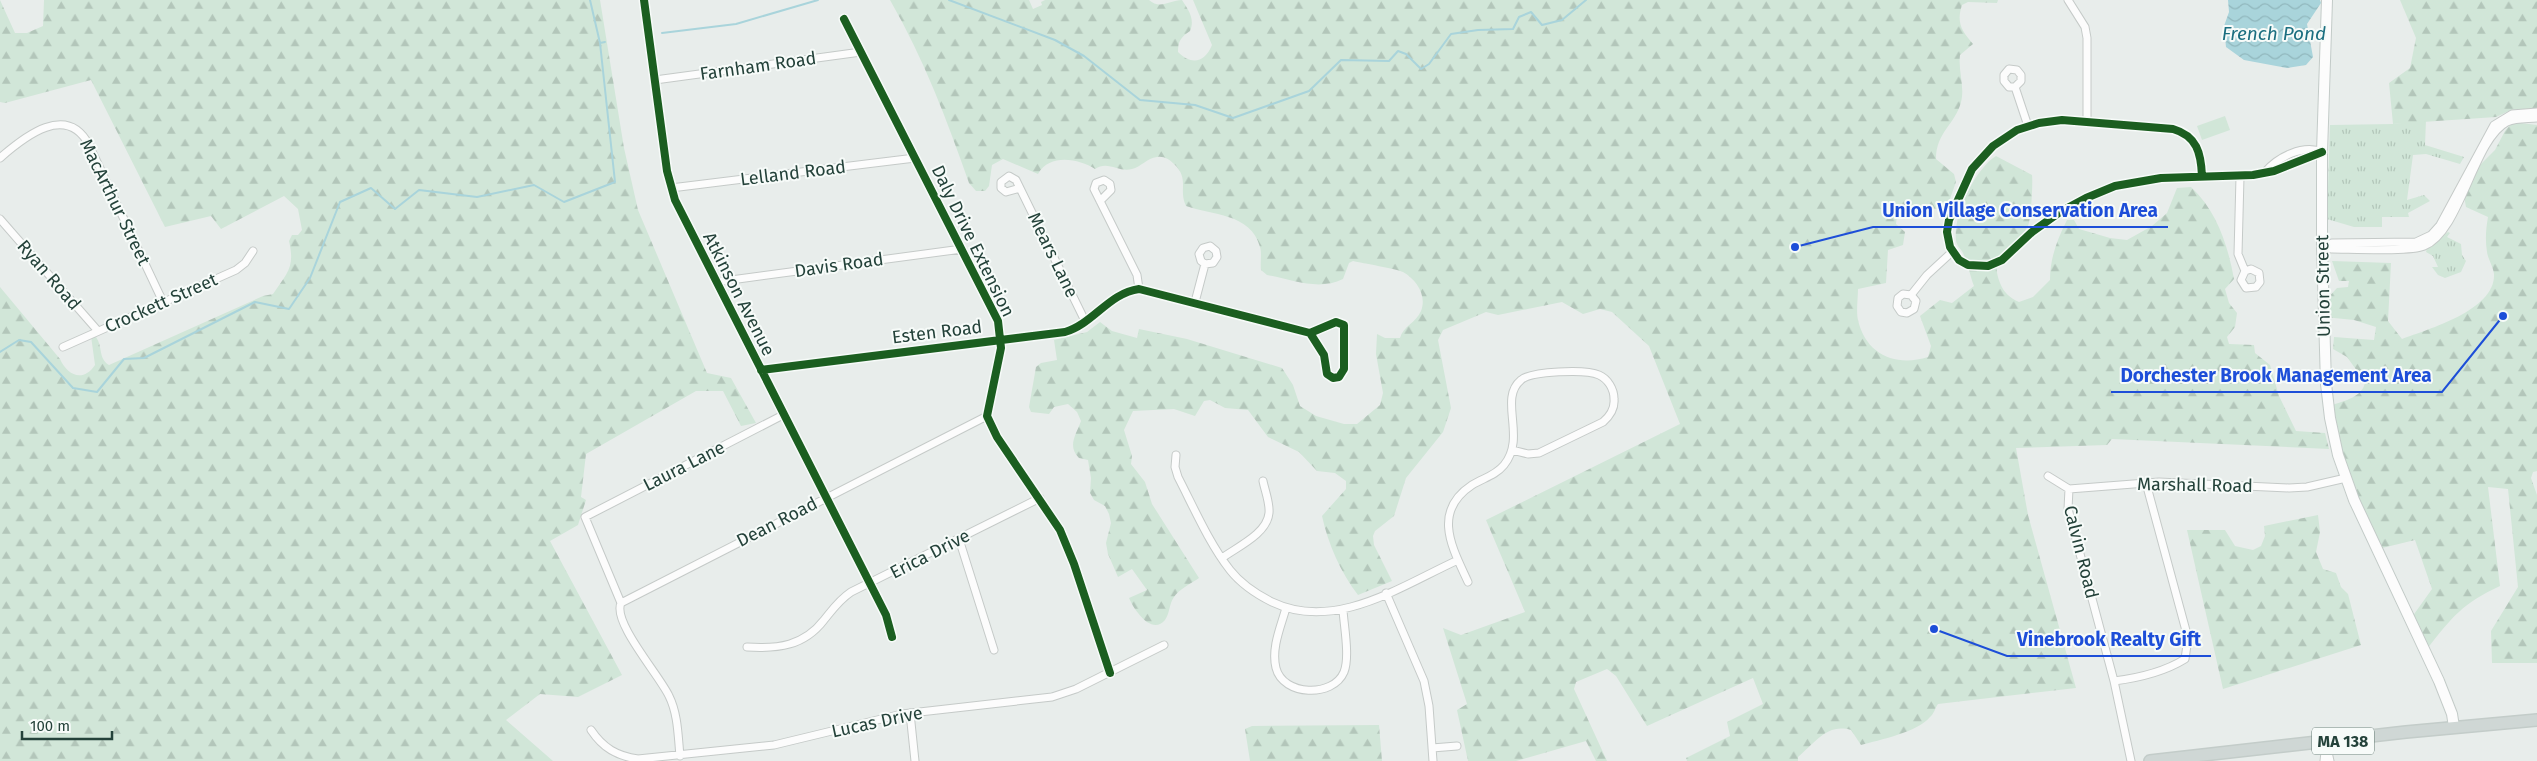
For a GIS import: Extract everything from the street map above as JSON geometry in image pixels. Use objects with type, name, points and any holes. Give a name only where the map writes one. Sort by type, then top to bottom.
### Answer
[{"type":"main road","name":"Union Street","points":[[2327,0],[2322,152],[2322,246],[2327,399],[2333,436],[2346,478],[2374,546],[2439,681],[2452,714],[2454,727]]},
{"type":"main road","name":"MA 138","points":[[2150,761],[2454,727],[2537,720]]},
{"type":"street","name":"Atkinson Avenue","points":[[644,0],[665,160],[671,188],[686,225],[886,615],[892,637]]},
{"type":"street","points":[[2068,0],[2074,4],[2085,28],[2087,38],[2087,121]]},
{"type":"street","name":"Daly Drive Extension","points":[[844,19],[998,321],[1002,339],[987,416]]},
{"type":"street","name":"Farnham Road","points":[[656,80],[861,52]]},
{"type":"street","points":[[2016,87],[2028,126]]},
{"type":"street","points":[[2469,175],[2488,134],[2496,122],[2512,114],[2537,112]]},
{"type":"street","points":[[2322,246],[2332,243],[2420,245],[2436,239],[2491,137],[2499,128],[2512,120],[2537,118]]},
{"type":"street","points":[[2202,176],[2198,149],[2189,136],[2182,132],[2158,127],[2087,121],[2051,121],[2028,126],[1993,146],[1972,169],[1948,227],[1948,242],[1952,252],[1968,265],[1988,266],[2002,260],[2042,224],[2086,198],[2115,186],[2140,181],[2202,176],[2240,177],[2264,172],[2271,165],[2296,152],[2312,148],[2322,152]]},
{"type":"street","name":"MacArthur Street","points":[[0,158],[22,140],[47,128],[66,125],[80,132],[89,146],[163,302]]},
{"type":"street","name":"Lelland Road","points":[[671,188],[916,158]]},
{"type":"street","points":[[2240,177],[2238,254],[2245,271]]},
{"type":"street","name":"Mears Lane","points":[[1020,188],[1085,321]]},
{"type":"street","points":[[1100,201],[1137,275],[1139,289],[1310,333],[1336,322],[1344,325],[1344,369],[1340,378],[1333,378],[1327,374],[1324,355],[1310,333]]},
{"type":"street","name":"Ryan Road","points":[[0,219],[98,331]]},
{"type":"street","name":"Davis Road","points":[[716,282],[962,249]]},
{"type":"street","name":"Crockett Street","points":[[63,347],[240,268],[253,251]]},
{"type":"street","points":[[1911,295],[1927,275],[1952,252]]},
{"type":"street","points":[[1195,302],[1205,264]]},
{"type":"street","name":"Esten Road","points":[[761,370],[1065,332],[1085,321],[1120,295],[1139,289]]},
{"type":"street","points":[[1468,582],[1449,538],[1449,518],[1452,508],[1465,490],[1498,471],[1512,450],[1514,429],[1511,399],[1514,389],[1520,380],[1536,374],[1585,372],[1599,375],[1610,384],[1614,392],[1614,406],[1603,422],[1539,453],[1528,454],[1512,450]]},
{"type":"street","name":"Laura Lane","points":[[621,602],[585,517],[783,415]]},
{"type":"street","points":[[987,416],[997,437],[1054,519],[1070,552],[1110,673]]},
{"type":"street","name":"Dean Road","points":[[621,602],[987,416]]},
{"type":"street","points":[[1176,455],[1175,467],[1178,477],[1222,558],[1237,578],[1255,593],[1286,608],[1315,612],[1343,610],[1386,593],[1458,560]]},
{"type":"street","points":[[2048,476],[2069,489]]},
{"type":"street","name":"Marshall Road","points":[[2069,489],[2146,483],[2289,488],[2307,487],[2346,478]]},
{"type":"street","points":[[1222,558],[1256,534],[1265,525],[1269,509],[1263,481]]},
{"type":"street","points":[[2114,681],[2147,675],[2178,664],[2184,659],[2187,649],[2188,638],[2146,483]]},
{"type":"street","name":"Calvin Road","points":[[2069,489],[2068,509],[2114,681],[2131,761]]},
{"type":"street","name":"Erica Drive","points":[[747,647],[778,648],[806,638],[816,630],[844,597],[1040,498]]},
{"type":"street","points":[[959,539],[994,650]]},
{"type":"street","points":[[1386,593],[1424,681],[1433,761]]},
{"type":"street","points":[[621,602],[619,611],[636,645],[672,700],[680,756]]},
{"type":"street","points":[[1286,608],[1275,645],[1275,665],[1282,681],[1300,690],[1328,686],[1337,681],[1343,674],[1346,659],[1343,610]]},
{"type":"street","name":"Lucas Drive","points":[[591,730],[604,747],[628,758],[638,759],[774,746],[910,713],[1052,696],[1068,692],[1164,645]]},
{"type":"street","points":[[910,713],[915,761]]},
{"type":"street","points":[[2324,761],[2326,742]]},
{"type":"street","points":[[2326,742],[2330,761]]},
{"type":"street","points":[[1432,748],[1457,746]]},
{"type":"green space","points":[[0,0],[15,33],[27,33],[43,26],[44,0],[600,0],[624,148],[638,210],[707,373],[731,378],[756,423],[741,426],[723,391],[696,391],[586,454],[581,497],[586,500],[578,525],[550,541],[622,675],[578,697],[540,694],[506,720],[553,761],[0,761],[0,287],[63,365],[71,373],[80,375],[90,371],[95,365],[91,336],[96,337],[103,359],[109,365],[263,296],[273,294],[283,280],[291,263],[289,241],[292,235],[298,235],[302,230],[298,209],[284,196],[221,229],[211,216],[165,227],[91,80],[5,103],[0,102]]},
{"type":"green space","points":[[890,0],[1029,0],[1033,9],[1042,5],[1041,2],[1045,0],[1149,0],[1153,3],[1161,4],[1182,0],[1189,11],[1192,23],[1190,31],[1179,42],[1178,52],[1188,59],[1198,60],[1206,55],[1212,45],[1193,0],[1998,0],[1997,3],[1968,2],[1962,5],[1960,11],[1961,26],[1973,44],[1960,55],[1961,102],[1955,117],[1942,135],[1936,159],[1954,174],[1956,182],[1946,210],[1915,209],[1897,216],[1896,224],[1905,232],[1903,245],[1888,250],[1886,283],[1858,289],[1858,320],[1868,342],[1875,350],[1894,359],[1916,360],[1928,357],[1931,346],[1920,316],[1940,300],[1952,303],[1974,286],[1965,257],[1956,242],[1958,218],[1973,182],[1980,171],[1996,156],[2032,175],[2032,202],[2028,226],[2023,234],[2004,251],[1997,264],[1997,272],[2003,290],[2019,302],[2033,297],[2050,280],[2051,264],[2055,249],[2067,220],[2074,220],[2079,229],[2110,238],[2127,240],[2152,226],[2167,213],[2177,188],[2191,187],[2208,207],[2220,230],[2225,242],[2234,279],[2225,289],[2229,303],[2237,313],[2235,327],[2227,337],[2229,344],[2254,345],[2255,353],[2270,365],[2279,396],[2296,431],[2325,433],[2329,449],[2112,439],[2107,445],[2016,448],[2028,515],[2076,688],[1938,704],[1931,716],[1917,727],[1898,735],[1861,745],[1851,730],[1835,729],[1816,740],[1798,757],[1798,761],[1687,761],[1686,758],[1730,736],[1727,722],[1763,704],[1753,678],[1647,726],[1616,676],[1607,669],[1576,682],[1574,689],[1607,761],[1596,761],[1586,741],[1516,761],[1468,761],[1457,710],[1467,704],[1443,628],[1461,635],[1525,612],[1486,520],[1680,424],[1649,346],[1612,312],[1600,309],[1583,314],[1562,302],[1498,315],[1486,312],[1443,330],[1438,340],[1451,408],[1443,432],[1406,478],[1394,516],[1375,531],[1373,536],[1374,545],[1392,581],[1358,595],[1336,558],[1322,516],[1346,489],[1346,481],[1335,473],[1317,471],[1299,452],[1268,437],[1248,410],[1225,408],[1210,400],[1204,401],[1195,416],[1174,409],[1133,411],[1124,430],[1132,456],[1131,464],[1145,482],[1152,504],[1199,578],[1176,594],[1165,620],[1155,625],[1149,623],[1135,609],[1129,598],[1147,590],[1132,569],[1118,577],[1108,554],[1106,543],[1111,523],[1109,514],[1105,506],[1094,500],[1090,493],[1091,478],[1088,460],[1079,458],[1075,454],[1073,445],[1081,421],[1077,412],[1068,404],[1054,407],[1049,414],[1031,412],[1029,407],[1036,367],[1041,363],[1057,360],[1054,340],[1087,332],[1100,322],[1112,331],[1137,338],[1139,329],[1187,339],[1282,368],[1293,385],[1300,406],[1316,416],[1344,424],[1357,424],[1380,405],[1383,393],[1376,354],[1377,334],[1385,338],[1400,338],[1404,330],[1416,319],[1421,311],[1423,300],[1420,289],[1413,279],[1403,272],[1353,261],[1349,263],[1343,279],[1325,284],[1306,283],[1267,275],[1261,270],[1261,252],[1255,236],[1239,221],[1186,206],[1183,195],[1182,175],[1174,164],[1164,157],[1153,158],[1135,168],[1127,170],[1109,166],[1095,169],[1073,161],[1057,161],[1043,167],[1038,174],[1003,159],[992,165],[989,186],[985,191],[976,191],[969,183],[924,67]]},
{"type":"green space","points":[[2400,0],[2537,0],[2537,108],[2511,110],[2496,117],[2393,124],[2389,83],[2410,68],[2416,38]]},
{"type":"green space","points":[[2225,116],[2230,130],[2202,140],[2197,126]]},
{"type":"green space","points":[[2426,120],[2425,145],[2464,157],[2460,164],[2426,154],[2413,155],[2407,200],[2424,195],[2430,201],[2408,213],[2409,217],[2382,217],[2382,227],[2354,227],[2327,219],[2330,125],[2393,124]]},
{"type":"green space","points":[[2513,122],[2537,125],[2537,471],[2533,472],[2531,478],[2537,495],[2537,663],[2492,663],[2491,631],[2518,587],[2508,489],[2488,487],[2500,586],[2467,605],[2444,628],[2427,649],[2412,617],[2432,589],[2415,540],[2378,549],[2353,503],[2332,405],[2357,395],[2364,387],[2365,382],[2347,357],[2333,349],[2334,337],[2374,340],[2376,327],[2354,320],[2324,317],[2325,301],[2337,288],[2348,287],[2349,281],[2339,281],[2332,261],[2391,263],[2388,321],[2402,339],[2444,324],[2473,308],[2484,298],[2492,287],[2494,274],[2486,248],[2488,217],[2466,207],[2464,196],[2479,166],[2495,150],[2505,131]]},
{"type":"green space","points":[[2448,232],[2450,233],[2447,237],[2461,244],[2462,255],[2466,261],[2461,272],[2445,278],[2438,275],[2432,267],[2438,267],[2433,256],[2426,252],[2427,248]]},
{"type":"green space","points":[[2318,515],[2320,532],[2316,552],[2323,569],[2336,573],[2341,587],[2348,594],[2361,645],[2223,689],[2187,530],[2225,530],[2235,546],[2253,550],[2261,546],[2265,536],[2264,526]]},
{"type":"green space","points":[[1379,725],[1382,761],[1250,761],[1245,729],[1252,726]]},
{"type":"water","name":"French Pond","points":[[2228,0],[2320,0],[2321,3],[2307,24],[2313,57],[2306,65],[2287,68],[2244,60],[2226,47],[2224,26],[2229,12]]},
{"type":"waterway","points":[[590,0],[600,43]]},
{"type":"waterway","points":[[662,33],[736,24],[818,0]]},
{"type":"waterway","points":[[949,0],[1055,40],[1084,56],[1140,100],[1195,105],[1233,118],[1309,91],[1341,60],[1389,61],[1398,51],[1406,54],[1421,69],[1429,64],[1451,34],[1478,30],[1513,29],[1519,17],[1531,12],[1542,25],[1562,20],[1586,0]]},
{"type":"waterway","points":[[0,352],[19,340],[31,342],[73,388],[97,392],[124,359],[144,358],[255,302],[289,309],[310,278],[340,202],[371,188],[395,209],[419,190],[477,197],[534,185],[564,202],[615,182],[600,43],[605,42]]},
{"type":"cycle path","points":[[644,0],[667,171],[675,200],[886,615],[892,637]]},
{"type":"cycle path","points":[[844,19],[998,321],[1001,348],[987,416],[997,437],[1060,530],[1074,564],[1110,673]]},
{"type":"cycle path","points":[[2202,176],[2199,153],[2196,147],[2188,136],[2173,129],[2062,120],[2039,123],[2017,130],[1993,146],[1972,169],[1949,220],[1947,232],[1950,247],[1959,260],[1968,265],[1988,266],[2002,260],[2032,232],[2060,212],[2086,198],[2115,186],[2161,178],[2253,175],[2274,171],[2322,152]]},
{"type":"cycle path","points":[[761,370],[1065,332],[1075,328],[1119,296],[1139,289],[1310,333],[1324,355],[1327,374],[1333,378],[1339,377],[1344,369],[1344,325],[1336,322],[1310,333]]},
{"type":"place","name":"Union Village Conservation Area","points":[[1795,247]]},
{"type":"place","name":"Dorchester Brook Management Area","points":[[2503,316]]},
{"type":"place","name":"Vinebrook Realty Gift","points":[[1934,629]]}]
